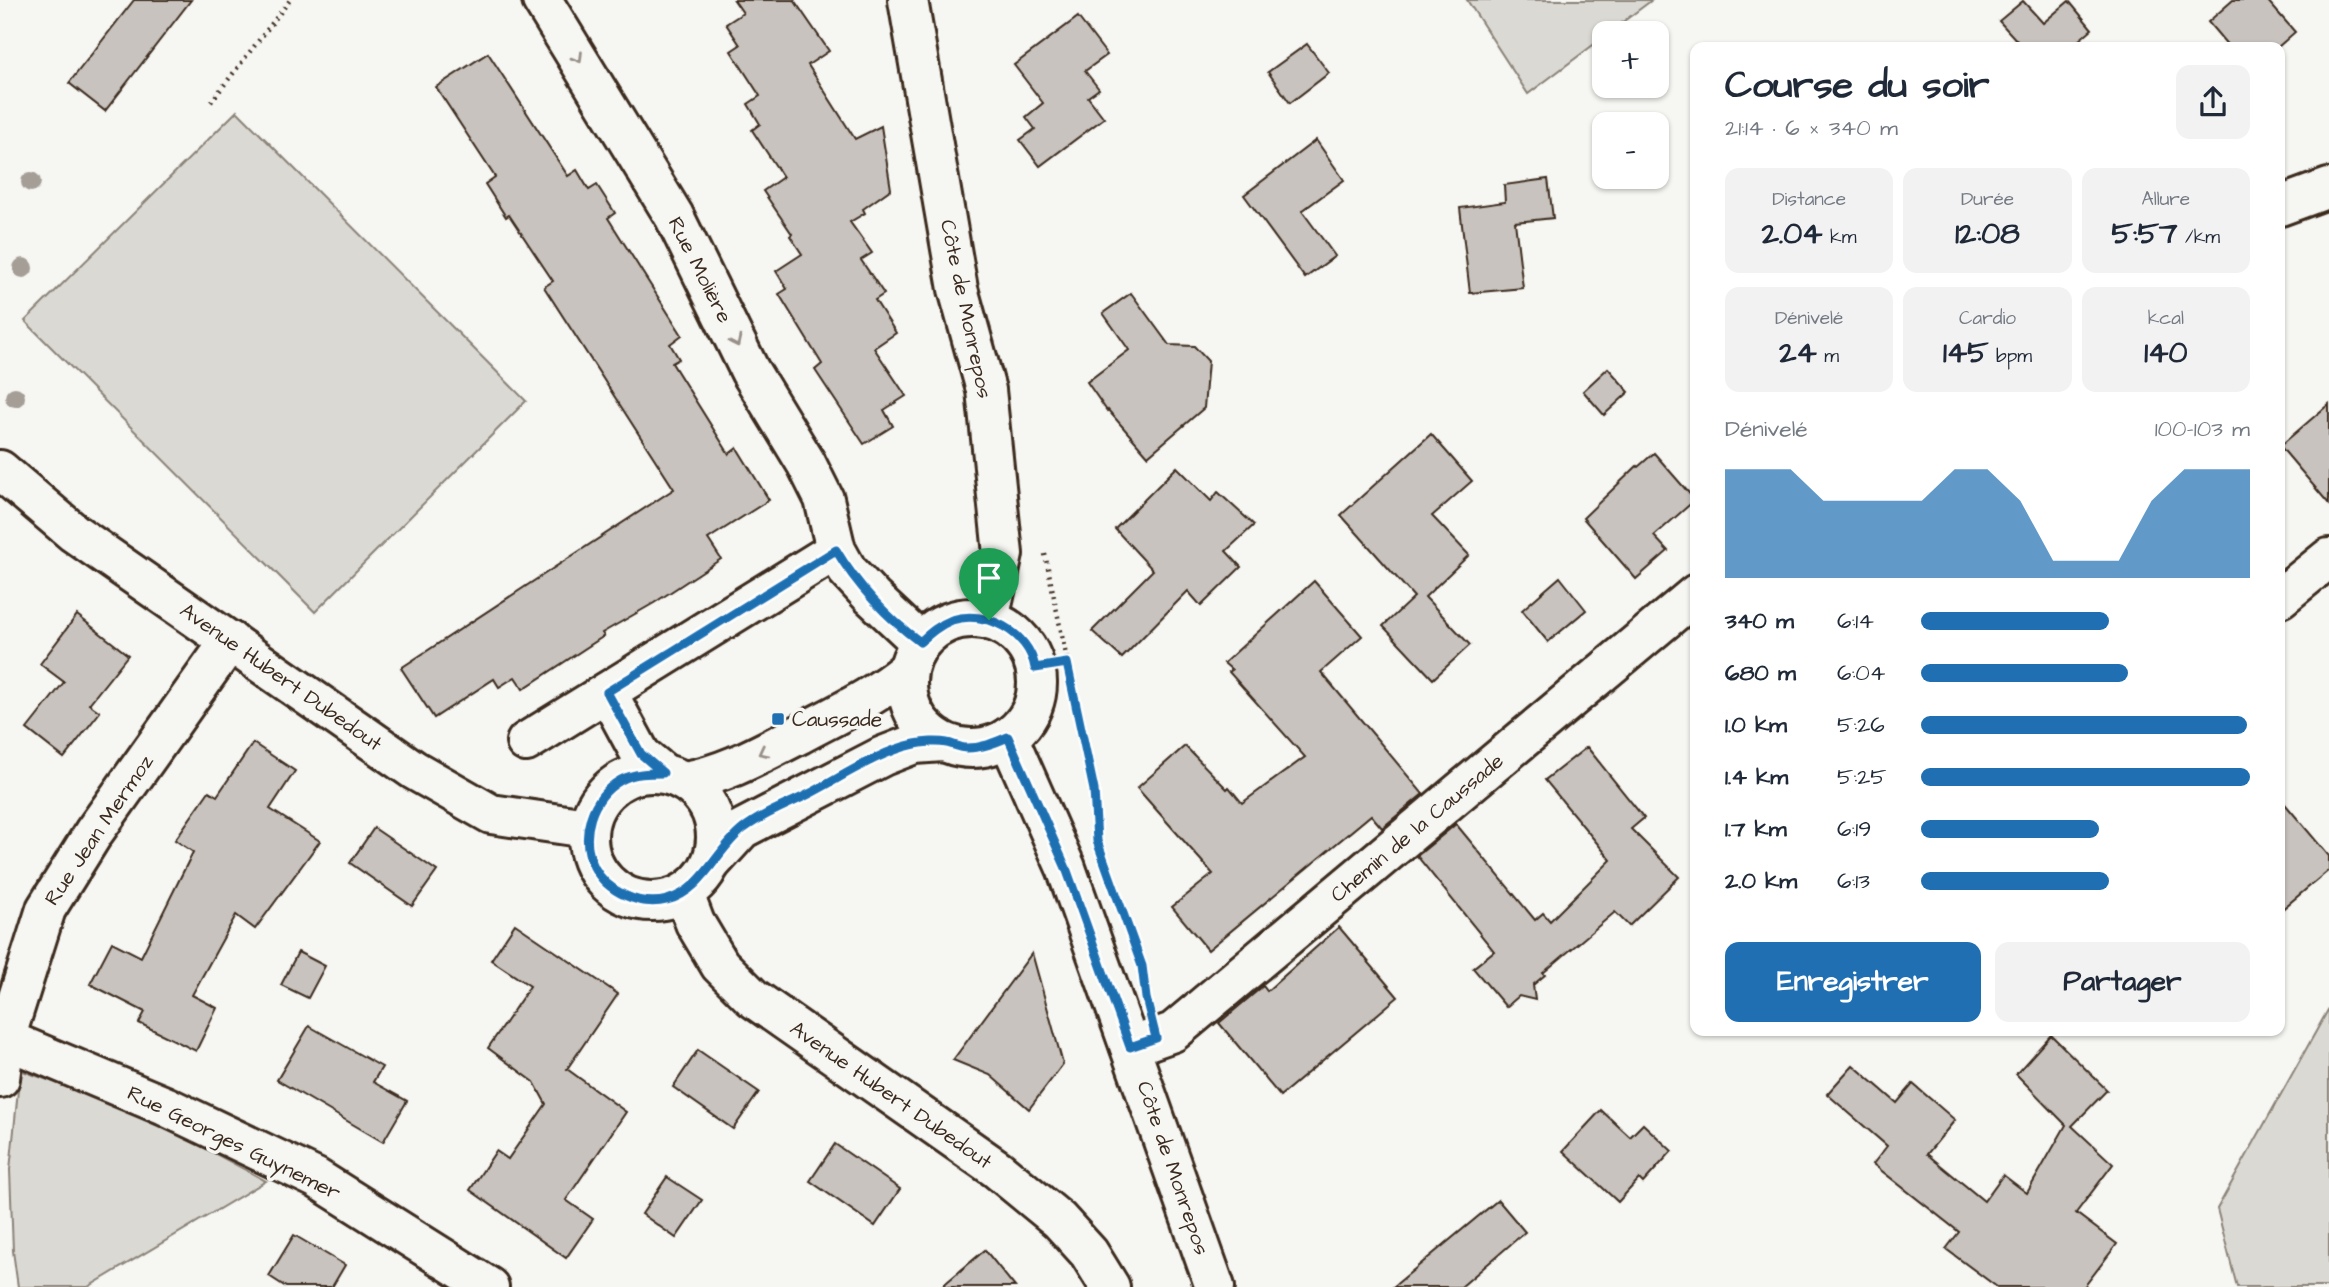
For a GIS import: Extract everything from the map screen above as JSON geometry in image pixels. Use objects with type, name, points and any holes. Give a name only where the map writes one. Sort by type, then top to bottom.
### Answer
[{"type":"street","name":"Rue Molière","points":[[542,0],[674,216],[750,371],[806,463],[824,499],[836,550],[848,570],[872,597],[914,656]]},
{"type":"street","name":"Côte de Monrepos","points":[[908,0],[958,289],[986,390],[1003,554],[989,620]]},
{"type":"street","points":[[2285,204],[2329,188]]},
{"type":"street","name":"Avenue Hubert Dubedout","points":[[0,470],[74,533],[414,770],[491,814],[587,828]]},
{"type":"street","points":[[526,742],[836,550]]},
{"type":"street","points":[[2285,594],[2329,558]]},
{"type":"street","name":"Chemin de la Caussade","points":[[1130,1047],[1173,1032],[1690,599]]},
{"type":"street","points":[[972,617],[989,620],[1009,629],[1024,643],[1035,668],[1037,684],[1034,704],[1024,723],[1008,737],[987,746],[965,748],[943,742],[914,744],[883,756],[743,829],[700,880],[684,894],[665,901],[644,902],[624,896],[607,885],[595,868],[588,849],[587,828],[593,809],[605,792],[622,779],[642,773],[674,777],[710,776],[740,764],[876,694],[914,656],[938,626],[972,617]]},
{"type":"street","name":"Rue Jean Mermoz","points":[[0,1078],[5,1039],[46,909],[94,832],[230,641]]},
{"type":"street","points":[[914,656],[907,691],[913,712],[926,729],[943,742]]},
{"type":"street","points":[[607,692],[641,754],[699,793],[709,808],[716,825],[712,863]]},
{"type":"street","name":"Côte de Monrepos","points":[[1008,737],[1066,868],[1214,1287]]},
{"type":"street","name":"Avenue Hubert Dubedout","points":[[684,894],[695,923],[720,965],[753,998],[1017,1186],[1066,1228],[1089,1253],[1110,1287]]},
{"type":"street","name":"Rue Georges Guynemer","points":[[5,1039],[165,1106],[316,1178],[489,1287]]},
{"type":"path","points":[[211,102],[290,0]]},
{"type":"path","points":[[1035,668],[1067,663],[1094,790],[1097,841]]},
{"type":"shaded area","points":[[1467,0],[1652,0],[1624,21],[1592,21],[1592,46],[1528,94]]},
{"type":"shaded area","points":[[237,111],[526,401],[315,612],[25,321]]},
{"type":"shaded area","points":[[2329,1008],[2329,1287],[2237,1287],[2217,1209]]},
{"type":"shaded area","points":[[20,1070],[96,1097],[201,1146],[266,1181],[88,1287],[18,1287],[13,1251],[10,1170]]},
{"type":"building","points":[[134,0],[191,0],[105,111],[69,83]]},
{"type":"building","points":[[734,0],[794,0],[829,51],[808,65],[855,139],[881,126],[891,189],[863,209],[865,213],[850,222],[872,253],[861,260],[884,294],[875,300],[896,333],[874,348],[906,396],[884,410],[893,426],[864,444],[815,370],[822,364],[779,294],[787,289],[776,271],[802,254],[763,191],[783,177],[752,130],[760,124],[748,104],[760,96],[731,51],[740,45],[726,24],[743,13]]},
{"type":"building","points":[[2233,0],[2267,0],[2295,32],[2284,42],[2225,42],[2208,22]]},
{"type":"building","points":[[2023,1],[2043,23],[2069,1],[2092,29],[2077,42],[2018,42],[1999,21]]},
{"type":"building","points":[[1078,17],[1107,55],[1085,71],[1099,89],[1088,97],[1104,118],[1040,166],[1020,140],[1035,129],[1026,117],[1043,103],[1014,65]]},
{"type":"building","points":[[1307,44],[1329,73],[1290,103],[1268,72]]},
{"type":"building","points":[[488,53],[568,176],[577,170],[589,190],[597,185],[615,213],[608,218],[682,335],[670,344],[679,359],[672,363],[729,454],[737,448],[769,500],[708,539],[721,559],[602,633],[604,636],[523,689],[515,677],[499,687],[494,679],[434,718],[401,668],[674,489],[544,287],[553,281],[485,184],[495,177],[436,87]]},
{"type":"building","points":[[1316,140],[1344,180],[1302,211],[1335,256],[1305,278],[1244,195]]},
{"type":"building","points":[[1548,179],[1553,218],[1515,222],[1523,288],[1470,293],[1460,208],[1505,202],[1504,185]]},
{"type":"building","points":[[1131,293],[1169,345],[1194,346],[1208,361],[1204,408],[1148,456],[1107,411],[1087,382],[1129,350],[1103,313]]},
{"type":"building","points":[[1608,368],[1629,392],[1604,415],[1583,391]]},
{"type":"building","points":[[2329,404],[2329,504],[2285,452],[2285,442]]},
{"type":"building","points":[[1431,434],[1472,481],[1432,516],[1469,555],[1425,597],[1470,645],[1433,679],[1383,626],[1414,597],[1341,515]]},
{"type":"building","points":[[1654,453],[1690,494],[1690,504],[1654,536],[1668,551],[1636,579],[1583,518]]},
{"type":"building","points":[[1177,467],[1211,501],[1218,492],[1254,525],[1226,551],[1241,567],[1201,606],[1188,591],[1122,658],[1092,631],[1153,570],[1115,529]]},
{"type":"building","points":[[1560,577],[1586,610],[1548,642],[1522,610]]},
{"type":"building","points":[[1314,581],[1362,636],[1321,672],[1423,794],[1382,828],[1371,815],[1208,950],[1172,907],[1213,874],[1137,788],[1185,746],[1227,789],[1229,787],[1242,803],[1305,757],[1224,663]]},
{"type":"building","points":[[77,615],[128,655],[89,704],[100,712],[64,758],[27,729],[64,682],[40,664]]},
{"type":"building","points":[[253,743],[295,771],[270,809],[320,841],[255,929],[236,915],[192,995],[217,1008],[196,1051],[139,1023],[145,1012],[90,984],[112,942],[141,957],[193,852],[175,840],[209,791],[217,796]]},
{"type":"building","points":[[1587,747],[1644,818],[1631,829],[1679,877],[1629,926],[1615,912],[1543,973],[1545,975],[1533,985],[1535,1000],[1519,996],[1506,1007],[1473,968],[1494,951],[1417,856],[1456,824],[1535,920],[1543,913],[1550,921],[1611,860],[1545,780]]},
{"type":"building","points":[[2285,804],[2329,856],[2329,870],[2285,907]]},
{"type":"building","points":[[374,828],[437,871],[412,906],[350,863]]},
{"type":"building","points":[[515,924],[618,994],[567,1069],[626,1112],[566,1200],[593,1219],[566,1258],[470,1190],[496,1151],[508,1159],[546,1104],[534,1082],[488,1048],[530,986],[491,960]]},
{"type":"building","points":[[1339,927],[1398,997],[1280,1096],[1219,1023],[1263,986],[1267,991]]},
{"type":"building","points":[[298,952],[325,966],[308,998],[281,985]]},
{"type":"building","points":[[1032,953],[1063,1064],[1029,1109],[990,1075],[953,1060]]},
{"type":"building","points":[[309,1026],[382,1067],[373,1082],[407,1101],[383,1142],[277,1080]]},
{"type":"building","points":[[2052,1036],[2107,1090],[2072,1126],[2113,1164],[2076,1213],[2117,1244],[2084,1287],[1997,1287],[1946,1249],[1959,1232],[1873,1164],[1887,1146],[1827,1094],[1853,1065],[1897,1103],[1913,1084],[1955,1120],[1927,1154],[1984,1201],[2003,1175],[2027,1193],[2066,1125],[2016,1074]]},
{"type":"building","points":[[698,1050],[759,1092],[733,1129],[673,1087]]},
{"type":"building","points":[[1601,1110],[1630,1137],[1643,1124],[1672,1151],[1643,1183],[1639,1179],[1618,1202],[1563,1151]]},
{"type":"building","points":[[835,1144],[900,1189],[875,1226],[810,1181]]},
{"type":"building","points":[[667,1177],[702,1200],[676,1238],[642,1214]]},
{"type":"building","points":[[1498,1200],[1525,1232],[1461,1287],[1393,1287]]},
{"type":"building","points":[[294,1235],[345,1265],[332,1287],[286,1287],[269,1276]]},
{"type":"building","points":[[985,1250],[1015,1287],[941,1287]]},
{"type":"place","name":"Caussade","points":[[778,719]]},
{"type":"route","points":[[836,550],[848,570],[872,597],[920,642],[938,626],[954,620],[972,617],[989,620],[1009,629],[1024,643],[1035,668],[1067,663],[1083,749],[1094,790],[1097,841],[1142,966],[1146,998],[1156,1038],[1130,1047],[1066,868],[1008,737],[987,746],[965,748],[943,742],[914,744],[883,756],[743,829],[700,880],[684,894],[665,901],[644,902],[624,896],[607,885],[595,868],[588,849],[587,828],[593,809],[605,792],[622,779],[642,773],[663,773],[641,754],[607,692],[836,550]]}]
